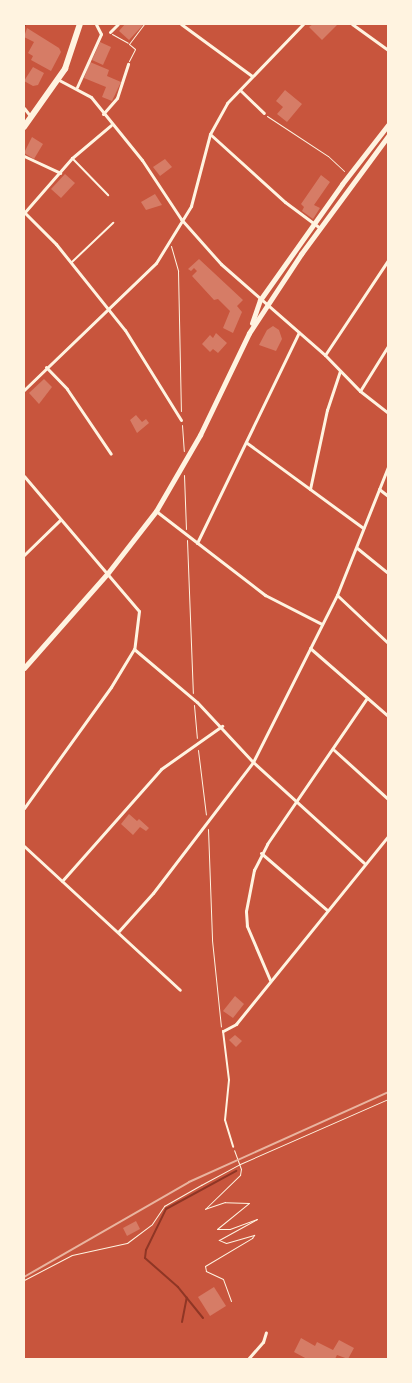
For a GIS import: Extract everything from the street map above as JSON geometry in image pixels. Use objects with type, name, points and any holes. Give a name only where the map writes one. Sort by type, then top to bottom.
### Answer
[{"type":"main road","points":[[24,126],[59,80],[71,57],[80,24]]},
{"type":"main road","points":[[248,333],[260,300],[349,175],[388,125]]},
{"type":"main road","points":[[24,668],[107,574],[156,511],[185,460],[248,333],[320,228],[388,136]]},
{"type":"street","points":[[77,87],[101,34],[96,24]]},
{"type":"street","points":[[110,32],[118,24]]},
{"type":"street","points":[[181,24],[252,76]]},
{"type":"street","points":[[24,390],[156,263],[170,243],[181,219],[191,206],[198,186],[210,134],[228,103],[302,24]]},
{"type":"street","points":[[352,24],[388,50]]},
{"type":"street","points":[[103,114],[117,98],[128,64]]},
{"type":"street","points":[[59,80],[77,87],[91,97],[111,125],[142,160],[181,219],[221,264],[325,355],[360,391],[388,413]]},
{"type":"street","points":[[240,90],[264,113]]},
{"type":"street","points":[[24,108],[31,117]]},
{"type":"street","points":[[111,125],[72,158],[25,213],[108,308],[181,420]]},
{"type":"street","points":[[210,134],[285,202],[320,228]]},
{"type":"street","points":[[24,156],[37,160],[60,173]]},
{"type":"street","points":[[325,355],[388,260]]},
{"type":"street","points":[[197,543],[299,332]]},
{"type":"street","points":[[360,391],[388,346]]},
{"type":"street","points":[[46,367],[67,389],[111,454]]},
{"type":"street","points":[[310,489],[327,410],[340,371]]},
{"type":"street","points":[[247,443],[363,528]]},
{"type":"street","points":[[118,932],[153,893],[253,762],[336,595],[357,548],[363,528],[388,467]]},
{"type":"street","points":[[24,476],[139,611],[134,649],[111,687],[24,808]]},
{"type":"street","points":[[379,489],[388,496]]},
{"type":"street","points":[[156,511],[265,595],[322,624]]},
{"type":"street","points":[[24,555],[60,520]]},
{"type":"street","points":[[357,548],[388,573]]},
{"type":"street","points":[[336,595],[388,643]]},
{"type":"street","points":[[310,648],[388,716]]},
{"type":"street","points":[[134,649],[194,698],[223,726],[253,762],[364,863]]},
{"type":"street","points":[[270,980],[252,942],[246,911],[249,889],[261,853],[334,750],[367,698]]},
{"type":"street","points":[[62,881],[161,770],[223,726]]},
{"type":"street","points":[[334,750],[388,799]]},
{"type":"street","points":[[223,1031],[228,1030],[327,910],[357,879],[364,863],[388,836]]},
{"type":"street","points":[[24,846],[180,990]]},
{"type":"street","points":[[261,853],[327,910]]},
{"type":"street","points":[[248,1359],[264,1342],[266,1332]]},
{"type":"lane","points":[[72,158],[108,195]]},
{"type":"lane","points":[[70,263],[113,223]]},
{"type":"lane","points":[[223,1031],[229,1080],[225,1120],[232,1147]]},
{"type":"path","points":[[129,44],[144,24]]},
{"type":"path","points":[[110,32],[135,49],[128,64]]},
{"type":"path","points":[[264,113],[280,128],[294,132],[328,156],[349,175]]},
{"type":"path","points":[[170,243],[178,271],[181,420],[185,460],[197,744],[207,821],[218,1018],[223,1031]]},
{"type":"path","points":[[24,1280],[72,1255],[127,1244],[152,1224],[164,1206],[240,1164],[388,1099]]},
{"type":"path","points":[[231,1301],[223,1279],[206,1271],[205,1266],[254,1235],[226,1243],[219,1240],[257,1220],[230,1229],[217,1229],[249,1203],[225,1202],[204,1209],[240,1175],[240,1164],[232,1147]]},
{"type":"building","points":[[125,24],[143,25],[129,40],[119,31]]},
{"type":"building","points":[[313,24],[337,25],[322,40],[309,27]]},
{"type":"building","points":[[27,28],[59,48],[61,52],[51,71],[31,60],[33,56],[28,53],[34,42],[24,37]]},
{"type":"building","points":[[100,42],[111,47],[103,65],[92,60]]},
{"type":"building","points":[[90,62],[109,70],[107,76],[121,82],[112,101],[102,97],[106,87],[84,78]]},
{"type":"building","points":[[33,67],[44,73],[38,85],[33,86],[24,81]]},
{"type":"building","points":[[285,90],[302,104],[287,122],[277,114],[283,107],[276,101]]},
{"type":"building","points":[[32,137],[43,144],[34,159],[24,153]]},
{"type":"building","points":[[165,159],[172,167],[160,176],[153,167]]},
{"type":"building","points":[[65,174],[75,183],[61,198],[51,189]]},
{"type":"building","points":[[321,175],[330,182],[314,205],[320,208],[313,219],[302,211],[304,207],[301,204]]},
{"type":"building","points":[[155,194],[162,205],[146,210],[141,202]]},
{"type":"building","points":[[199,259],[243,300],[237,306],[242,312],[233,333],[223,328],[230,311],[218,299],[214,300],[192,276],[197,271],[194,268],[191,271],[188,269]]},
{"type":"building","points":[[273,326],[279,330],[282,339],[276,351],[259,345],[267,330]]},
{"type":"building","points":[[216,333],[227,343],[218,353],[213,349],[210,352],[202,344],[210,335],[213,338]]},
{"type":"building","points":[[44,379],[52,387],[39,404],[29,393]]},
{"type":"building","points":[[136,415],[142,422],[146,419],[149,423],[137,433],[130,420]]},
{"type":"building","points":[[129,814],[137,821],[139,819],[149,828],[146,831],[140,827],[133,835],[121,824]]},
{"type":"building","points":[[235,996],[244,1004],[233,1018],[223,1011]]},
{"type":"building","points":[[235,1035],[242,1041],[236,1047],[229,1040]]},
{"type":"building","points":[[136,1221],[140,1229],[127,1236],[123,1228]]},
{"type":"building","points":[[214,1287],[226,1306],[210,1316],[198,1297]]},
{"type":"building","points":[[301,1338],[315,1346],[317,1342],[333,1350],[339,1340],[354,1348],[348,1359],[337,1355],[335,1359],[307,1359],[294,1352]]},
{"type":"waterway","points":[[203,1318],[178,1287],[145,1258],[146,1250],[166,1209],[236,1171]]},
{"type":"waterway","points":[[182,1322],[187,1297]]},
{"type":"railway","points":[[24,1277],[189,1182],[388,1092]]}]
